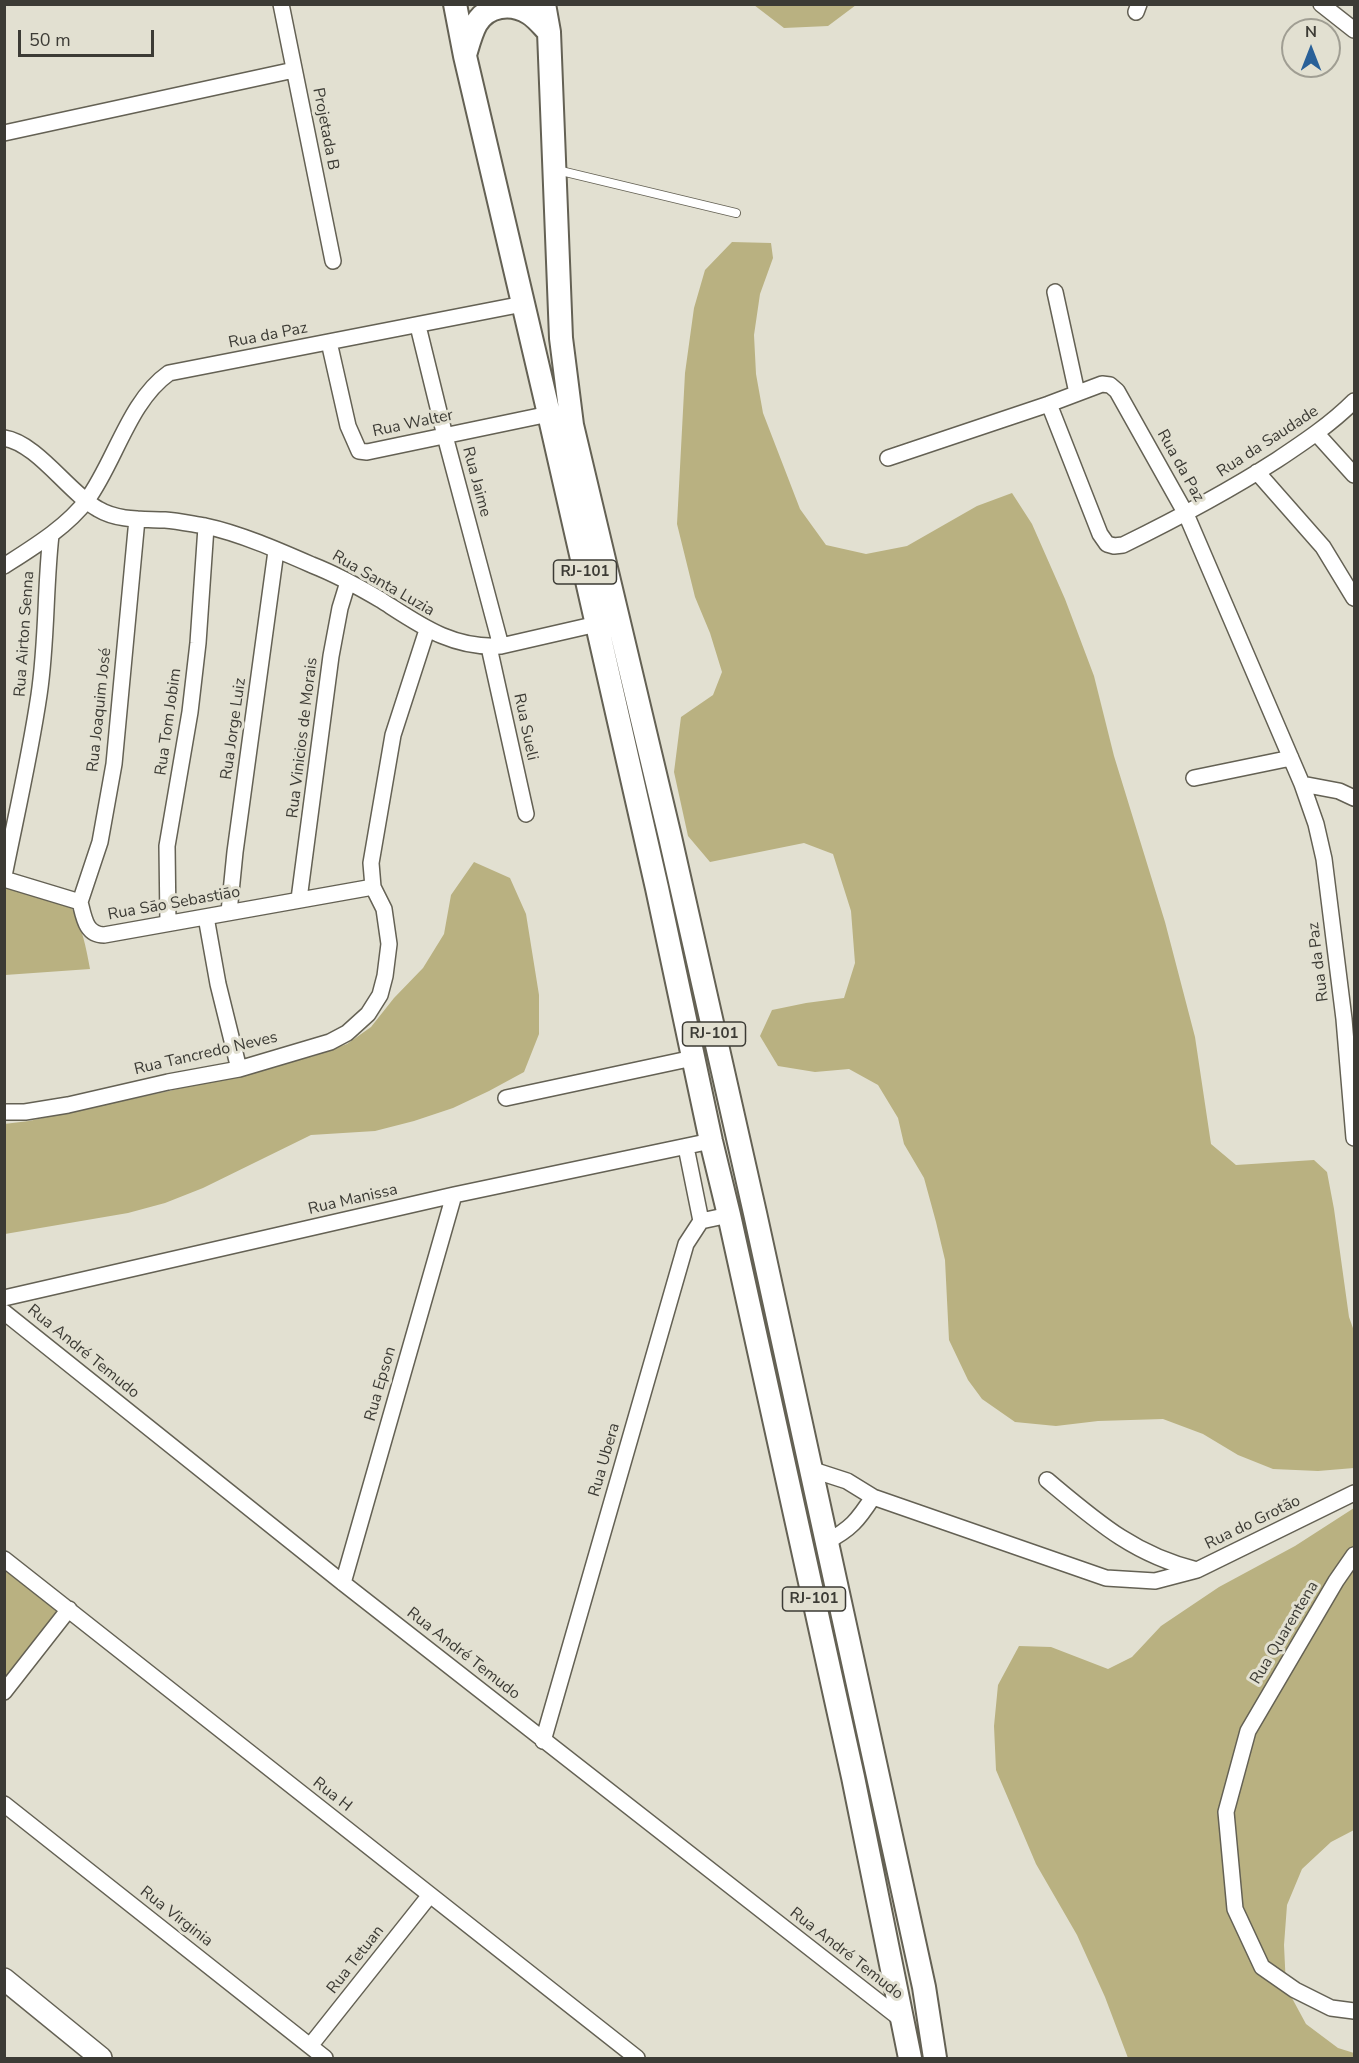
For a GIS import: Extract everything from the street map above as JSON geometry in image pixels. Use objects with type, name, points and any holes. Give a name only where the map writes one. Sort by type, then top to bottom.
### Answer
[{"type":"main road","name":"RJ-101","points":[[455,4],[729,1215],[853,1777],[910,2058]]},
{"type":"main road","name":"RJ-101","points":[[544,4],[549,32],[561,338],[572,425],[670,837],[755,1213],[924,1987],[935,2058]]},
{"type":"main road","points":[[465,56],[476,24],[483,14],[496,8],[510,6],[526,11],[549,32]]},
{"type":"main road","points":[[4,1979],[101,2058]]},
{"type":"street","name":"Projetada B","points":[[281,4],[333,261]]},
{"type":"street","points":[[1322,4],[1354,30]]},
{"type":"street","points":[[4,133],[294,70]]},
{"type":"street","points":[[1055,292],[1077,393]]},
{"type":"street","name":"Rua da Paz","points":[[4,567],[51,535],[87,501],[145,399],[160,379],[169,373],[523,304]]},
{"type":"street","name":"Rua Jaime","points":[[418,326],[495,646]]},
{"type":"street","name":"Rua Walter","points":[[329,342],[348,426],[359,451],[367,452],[549,414]]},
{"type":"street","name":"Rua da Paz","points":[[888,458],[1102,384],[1110,385],[1117,391],[1186,514],[1302,784],[1316,824],[1327,879],[1344,1018],[1354,1138]]},
{"type":"street","name":"Rua da Saudade","points":[[1049,404],[1100,534],[1107,544],[1114,546],[1123,545],[1186,514],[1257,472],[1317,434],[1354,401]]},
{"type":"street","points":[[1317,434],[1354,475]]},
{"type":"street","name":"Rua Santa Luzia","points":[[4,438],[27,448],[87,501],[108,514],[137,519],[167,520],[232,533],[314,565],[348,582],[427,630],[445,637],[495,646],[597,624]]},
{"type":"street","points":[[1257,472],[1323,547],[1354,598]]},
{"type":"street","name":"Rua Joaquim José","points":[[80,902],[100,842],[114,764],[137,519]]},
{"type":"street","name":"Rua Tom Jobim","points":[[168,923],[167,846],[192,694],[201,614],[206,526]]},
{"type":"street","name":"Rua Airton Senna","points":[[4,878],[39,695],[45,641],[51,535]]},
{"type":"street","name":"Rua Jorge Luiz","points":[[229,912],[276,551]]},
{"type":"street","name":"Rua Vinicios de Morais","points":[[299,899],[331,656],[340,608],[348,582]]},
{"type":"street","name":"Rua Tancredo Neves","points":[[4,1112],[25,1112],[68,1105],[239,1068],[330,1042],[347,1033],[368,1014],[380,995],[386,976],[389,944],[384,909],[373,887],[371,863],[393,735],[427,630]]},
{"type":"street","name":"Rua Sueli","points":[[495,646],[526,814]]},
{"type":"street","points":[[1194,778],[1291,758]]},
{"type":"street","points":[[1302,784],[1340,791],[1354,798]]},
{"type":"street","points":[[4,878],[80,902]]},
{"type":"street","name":"Rua Sāo Sebastiāo","points":[[80,902],[90,931],[96,935],[104,935],[373,887]]},
{"type":"street","points":[[206,917],[218,984],[239,1068]]},
{"type":"street","points":[[506,1098],[693,1058]]},
{"type":"street","name":"Rua Manissa","points":[[4,1298],[454,1195],[711,1141]]},
{"type":"street","points":[[686,1147],[701,1221],[729,1215]]},
{"type":"street","name":"Rua Epson","points":[[343,1584],[454,1195]]},
{"type":"street","name":"Rua Ubera","points":[[543,1741],[686,1244],[701,1221]]},
{"type":"street","name":"Rua André Temudo","points":[[4,1312],[343,1584],[902,2020]]},
{"type":"street","points":[[810,1469],[847,1481],[873,1497],[1106,1578],[1155,1581],[1197,1570]]},
{"type":"street","name":"Rua do Grotão","points":[[1047,1480],[1092,1518],[1131,1545],[1155,1557],[1197,1570],[1354,1493]]},
{"type":"street","points":[[826,1542],[846,1532],[873,1497]]},
{"type":"street","name":"Rua Quarentena","points":[[1354,1555],[1336,1581],[1248,1731],[1226,1812],[1235,1909],[1262,1967],[1295,1990],[1331,2008],[1354,2011]]},
{"type":"street","name":"Rua H","points":[[4,1559],[637,2058]]},
{"type":"street","points":[[4,1692],[69,1609]]},
{"type":"street","name":"Rua Virginia","points":[[4,1804],[326,2058]]},
{"type":"street","name":"Rua Tetuan","points":[[310,2046],[430,1895]]},
{"type":"lane","points":[[553,169],[736,213]]},
{"type":"shaded area","points":[[754,5],[856,5],[828,26],[784,28]]},
{"type":"shaded area","points":[[732,242],[771,243],[773,258],[760,294],[754,335],[756,374],[763,413],[800,509],[826,545],[866,554],[907,546],[977,506],[1012,493],[1032,524],[1065,599],[1094,676],[1114,756],[1165,922],[1195,1037],[1211,1144],[1236,1165],[1314,1160],[1327,1172],[1349,1317],[1354,1331],[1354,1468],[1318,1471],[1273,1469],[1238,1455],[1203,1434],[1163,1419],[1098,1421],[1056,1426],[1015,1422],[982,1399],[968,1380],[949,1340],[945,1260],[924,1178],[904,1144],[898,1118],[878,1085],[849,1069],[815,1072],[778,1066],[760,1036],[772,1010],[844,998],[855,963],[851,911],[833,854],[804,843],[710,862],[688,836],[674,772],[681,717],[713,695],[722,672],[710,633],[695,597],[677,524],[685,373],[694,308],[705,270]]},
{"type":"shaded area","points":[[474,862],[510,878],[526,914],[539,995],[539,1034],[524,1072],[453,1108],[414,1121],[375,1131],[311,1135],[203,1188],[165,1203],[128,1213],[5,1234],[4,1124],[29,1121],[169,1091],[314,1056],[347,1044],[371,1027],[394,998],[423,968],[444,934],[451,895]]},
{"type":"shaded area","points":[[5,887],[71,907],[81,929],[90,969],[5,975]]},
{"type":"shaded area","points":[[1354,1508],[1354,1830],[1331,1842],[1302,1869],[1287,1905],[1284,1945],[1286,1987],[1306,2024],[1338,2048],[1354,2053],[1354,2058],[1128,2058],[1105,1997],[1077,1935],[1036,1864],[996,1770],[994,1726],[998,1685],[1019,1646],[1051,1647],[1108,1669],[1132,1657],[1161,1626],[1219,1587],[1295,1546]]},
{"type":"shaded area","points":[[4,1559],[69,1609],[4,1692]]}]
